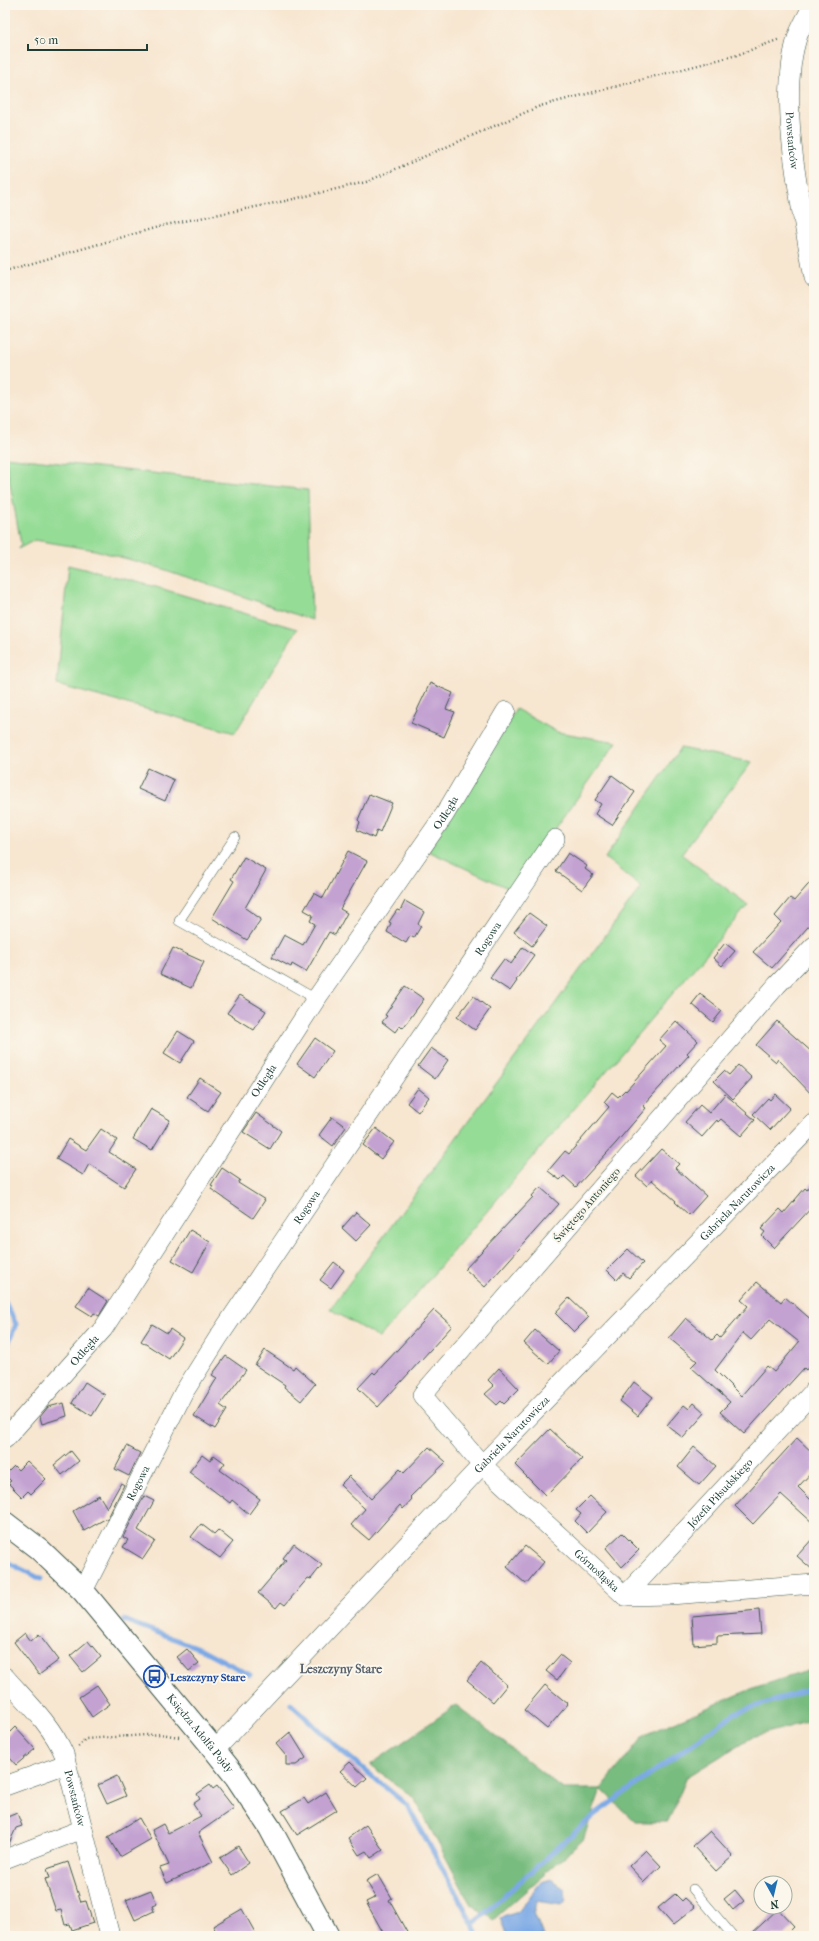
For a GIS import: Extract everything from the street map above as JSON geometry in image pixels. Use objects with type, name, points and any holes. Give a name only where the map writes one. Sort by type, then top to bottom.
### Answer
[{"type":"street","name":"Powstańców","points":[[813,5],[798,35],[791,78],[791,122],[797,181],[814,278]]},
{"type":"street","name":"Odległa","points":[[5,1439],[103,1329],[316,999],[445,814],[506,711]]},
{"type":"street","name":"Rogowa","points":[[83,1591],[184,1392],[227,1324],[555,839]]},
{"type":"street","name":"Świętego Antoniego","points":[[482,1465],[422,1395],[777,985],[814,946]]},
{"type":"street","name":"Gabriela Narutowicza","points":[[215,1750],[482,1465],[814,1123]]},
{"type":"street","name":"Józefa Piłsudskiego","points":[[625,1596],[814,1391]]},
{"type":"street","name":"Górnośląska","points":[[482,1465],[625,1596],[670,1595],[814,1584]]},
{"type":"street","name":"Księdza Adolfa Pojdy","points":[[5,1523],[39,1549],[83,1591],[215,1750],[236,1777],[270,1828],[328,1936]]},
{"type":"street","name":"Powstańców","points":[[5,1677],[49,1727],[55,1736],[65,1759],[110,1936]]},
{"type":"street","points":[[5,1786],[65,1759]]},
{"type":"street","points":[[5,1859],[83,1829]]},
{"type":"lane","points":[[235,837],[178,921],[316,999]]},
{"type":"lane","points":[[692,1889],[733,1936]]},
{"type":"path","points":[[5,271],[165,225],[285,201],[366,182],[540,106],[737,55],[782,38],[798,35]]},
{"type":"path","points":[[65,1759],[85,1739],[161,1734],[181,1738]]},
{"type":"green space","points":[[5,457],[308,490],[312,620],[160,568],[95,550],[35,540],[18,549],[21,544]]},
{"type":"green space","points":[[68,565],[156,587],[297,629],[235,733],[57,685]]},
{"type":"green space","points":[[516,709],[557,732],[617,742],[512,890],[428,851]]},
{"type":"green space","points":[[680,748],[752,762],[681,854],[748,905],[379,1338],[330,1309],[641,887],[605,858]]},
{"type":"green space","points":[[814,1669],[814,1720],[752,1737],[687,1777],[668,1822],[635,1822],[601,1789],[644,1735],[756,1687]]},
{"type":"green space","points":[[456,1705],[563,1789],[601,1789],[583,1840],[493,1920],[470,1903],[414,1798],[370,1765]]},
{"type":"water","points":[[552,1879],[565,1889],[566,1900],[562,1905],[536,1901],[534,1912],[543,1936],[507,1936],[500,1918],[518,1912],[541,1882]]},
{"type":"building","points":[[430,683],[453,693],[446,709],[455,712],[444,737],[411,723]]},
{"type":"building","points":[[148,768],[174,780],[165,801],[138,789]]},
{"type":"building","points":[[612,775],[635,792],[612,825],[595,814],[601,804],[595,800]]},
{"type":"building","points":[[369,794],[392,803],[380,832],[377,830],[374,838],[357,830],[360,822],[358,820]]},
{"type":"building","points":[[348,851],[367,861],[340,909],[347,913],[335,935],[329,932],[306,972],[292,964],[291,967],[272,957],[284,935],[303,945],[315,924],[310,921],[313,915],[304,910],[314,893],[323,898]]},
{"type":"building","points":[[568,853],[587,866],[585,869],[593,875],[582,890],[556,871]]},
{"type":"building","points":[[244,857],[266,870],[245,908],[261,919],[247,940],[212,918],[234,881],[231,879]]},
{"type":"building","points":[[814,878],[814,920],[772,968],[753,952],[781,922],[775,916],[790,898],[794,901]]},
{"type":"building","points":[[405,901],[424,912],[418,924],[421,926],[414,938],[410,936],[406,943],[387,932],[391,923],[389,922],[397,910],[400,911]]},
{"type":"building","points":[[529,913],[547,926],[532,946],[514,932]]},
{"type":"building","points":[[725,943],[735,951],[722,966],[713,958]]},
{"type":"building","points":[[523,947],[534,955],[510,991],[490,978],[504,959],[511,964]]},
{"type":"building","points":[[173,948],[204,962],[191,988],[160,974]]},
{"type":"building","points":[[405,986],[424,999],[403,1028],[400,1025],[395,1032],[382,1022],[387,1016],[385,1015]]},
{"type":"building","points":[[700,994],[722,1011],[713,1022],[692,1004]]},
{"type":"building","points":[[240,995],[266,1011],[254,1030],[227,1013]]},
{"type":"building","points":[[473,996],[490,1009],[475,1030],[457,1017]]},
{"type":"building","points":[[676,1021],[698,1041],[687,1053],[689,1055],[643,1106],[646,1108],[576,1187],[564,1176],[560,1180],[548,1171],[565,1151],[569,1154],[609,1107],[604,1102],[612,1092],[618,1097],[625,1090],[626,1091],[666,1046],[659,1040]]},
{"type":"building","points":[[777,1021],[814,1054],[814,1097],[778,1059],[776,1062],[756,1045]]},
{"type":"building","points":[[178,1031],[194,1041],[180,1063],[164,1053]]},
{"type":"building","points":[[315,1038],[333,1051],[315,1077],[297,1064]]},
{"type":"building","points":[[431,1048],[448,1060],[435,1079],[418,1066]]},
{"type":"building","points":[[738,1065],[752,1078],[733,1099],[714,1081],[724,1071],[729,1075]]},
{"type":"building","points":[[200,1078],[221,1092],[208,1111],[187,1097]]},
{"type":"building","points":[[418,1088],[429,1097],[418,1112],[407,1103]]},
{"type":"building","points":[[725,1094],[755,1120],[741,1136],[721,1119],[718,1122],[717,1120],[702,1137],[685,1122],[700,1105],[709,1113]]},
{"type":"building","points":[[775,1094],[790,1108],[770,1130],[753,1114],[768,1098],[770,1100]]},
{"type":"building","points":[[151,1109],[170,1120],[152,1150],[133,1139]]},
{"type":"building","points":[[256,1113],[281,1131],[270,1149],[243,1132]]},
{"type":"building","points":[[332,1117],[346,1127],[333,1146],[319,1135]]},
{"type":"building","points":[[376,1128],[394,1142],[381,1159],[363,1145]]},
{"type":"building","points":[[101,1129],[117,1140],[109,1152],[136,1169],[124,1187],[89,1164],[83,1175],[56,1159],[68,1139],[86,1150]]},
{"type":"building","points":[[661,1149],[679,1164],[675,1168],[706,1196],[689,1215],[675,1202],[676,1201],[652,1180],[647,1186],[636,1176]]},
{"type":"building","points":[[222,1168],[240,1180],[238,1183],[265,1200],[253,1218],[211,1189],[213,1186],[211,1185]]},
{"type":"building","points":[[814,1181],[814,1205],[774,1248],[762,1236],[765,1232],[761,1229],[780,1209],[784,1213],[805,1188],[807,1190]]},
{"type":"building","points":[[540,1187],[559,1204],[485,1287],[465,1269],[533,1197],[532,1196]]},
{"type":"building","points":[[356,1212],[371,1225],[356,1241],[342,1228]]},
{"type":"building","points":[[190,1230],[210,1242],[193,1272],[172,1260]]},
{"type":"building","points":[[628,1249],[643,1263],[629,1278],[623,1273],[617,1280],[607,1270]]},
{"type":"building","points":[[334,1262],[344,1270],[331,1288],[320,1280]]},
{"type":"building","points":[[757,1282],[781,1302],[785,1297],[814,1322],[814,1360],[806,1370],[804,1368],[744,1434],[720,1412],[730,1402],[691,1367],[697,1361],[669,1338],[686,1318],[712,1340],[717,1335],[720,1338],[748,1306],[741,1300]],"holes":[[[770,1319],[799,1342],[774,1372],[767,1366],[741,1396],[715,1370],[743,1333],[751,1340]]]},
{"type":"building","points":[[88,1288],[108,1301],[99,1316],[94,1313],[92,1316],[76,1306]]},
{"type":"building","points":[[569,1298],[589,1317],[574,1332],[555,1313]]},
{"type":"building","points":[[434,1310],[452,1326],[378,1407],[358,1388],[373,1372],[375,1374]]},
{"type":"building","points":[[152,1324],[167,1333],[170,1329],[183,1338],[169,1359],[141,1341]]},
{"type":"building","points":[[535,1330],[559,1351],[548,1364],[524,1343]]},
{"type":"building","points":[[265,1350],[293,1369],[295,1366],[315,1384],[301,1401],[284,1387],[285,1385],[255,1365]]},
{"type":"building","points":[[226,1356],[246,1370],[220,1405],[227,1410],[215,1429],[194,1416],[217,1378],[212,1375]]},
{"type":"building","points":[[499,1368],[519,1389],[504,1404],[501,1401],[497,1405],[485,1394],[494,1386],[488,1380]]},
{"type":"building","points":[[85,1382],[105,1395],[92,1416],[72,1403]]},
{"type":"building","points":[[634,1382],[653,1397],[638,1416],[620,1401]]},
{"type":"building","points":[[64,1403],[67,1416],[42,1424],[40,1417],[48,1407]]},
{"type":"building","points":[[694,1403],[705,1413],[683,1438],[667,1425],[684,1405],[689,1409]]},
{"type":"building","points":[[550,1429],[582,1459],[546,1496],[515,1465]]},
{"type":"building","points":[[797,1438],[814,1454],[814,1470],[798,1487],[814,1503],[814,1524],[781,1494],[753,1524],[735,1506]]},
{"type":"building","points":[[127,1446],[140,1453],[129,1476],[115,1469]]},
{"type":"building","points":[[429,1447],[446,1462],[410,1497],[412,1499],[403,1509],[400,1505],[369,1540],[351,1525],[365,1509],[340,1485],[349,1476],[371,1499],[400,1469],[404,1473]]},
{"type":"building","points":[[694,1447],[716,1466],[699,1485],[678,1467]]},
{"type":"building","points":[[71,1451],[79,1461],[62,1475],[54,1465]]},
{"type":"building","points":[[202,1455],[210,1461],[214,1455],[225,1463],[220,1470],[260,1499],[249,1514],[232,1500],[230,1503],[189,1472]]},
{"type":"building","points":[[27,1461],[46,1479],[31,1494],[28,1491],[22,1497],[8,1483],[11,1481],[5,1475],[14,1466],[18,1470]]},
{"type":"building","points":[[121,1483],[124,1485],[107,1520],[105,1519],[84,1531],[73,1511],[99,1495],[107,1508]]},
{"type":"building","points":[[144,1496],[154,1501],[138,1530],[155,1541],[143,1559],[123,1547],[128,1540],[123,1537]]},
{"type":"building","points":[[590,1496],[607,1512],[587,1533],[575,1521],[581,1514],[576,1510]]},
{"type":"building","points":[[201,1524],[214,1534],[218,1530],[233,1542],[220,1558],[191,1537]]},
{"type":"building","points":[[622,1533],[639,1550],[622,1567],[606,1548]]},
{"type":"building","points":[[814,1537],[814,1571],[797,1556]]},
{"type":"building","points":[[294,1544],[322,1565],[311,1579],[308,1578],[285,1605],[281,1602],[276,1608],[258,1593],[286,1560],[283,1558]]},
{"type":"building","points":[[525,1546],[544,1562],[526,1584],[507,1567]]},
{"type":"building","points":[[759,1610],[761,1634],[717,1636],[717,1643],[694,1645],[692,1616]]},
{"type":"building","points":[[25,1633],[31,1641],[39,1634],[59,1660],[39,1675],[14,1642]]},
{"type":"building","points":[[88,1641],[101,1657],[83,1672],[70,1656]]},
{"type":"building","points":[[187,1649],[199,1663],[189,1671],[177,1657]]},
{"type":"building","points":[[560,1655],[570,1663],[557,1680],[546,1671]]},
{"type":"building","points":[[481,1663],[507,1685],[493,1702],[467,1680]]},
{"type":"building","points":[[97,1685],[110,1704],[92,1717],[79,1697]]},
{"type":"building","points":[[545,1685],[568,1704],[547,1729],[524,1710]]},
{"type":"building","points":[[15,1727],[35,1749],[16,1765],[5,1752],[5,1737]]},
{"type":"building","points":[[290,1732],[306,1758],[296,1765],[286,1765],[286,1756],[276,1744]]},
{"type":"building","points":[[350,1762],[367,1778],[357,1787],[340,1771]]},
{"type":"building","points":[[117,1776],[126,1796],[107,1804],[98,1785]]},
{"type":"building","points":[[210,1785],[213,1789],[217,1786],[234,1808],[198,1833],[213,1862],[167,1883],[160,1868],[169,1865],[152,1830],[163,1824],[168,1833],[201,1816],[193,1804],[200,1799],[197,1794]]},
{"type":"building","points":[[326,1792],[337,1810],[297,1835],[282,1811],[304,1798],[308,1804]]},
{"type":"building","points":[[17,1813],[22,1826],[16,1828],[8,1846],[5,1847],[5,1818]]},
{"type":"building","points":[[139,1818],[151,1839],[120,1857],[108,1837]]},
{"type":"building","points":[[366,1825],[383,1850],[371,1858],[366,1851],[359,1855],[348,1838]]},
{"type":"building","points":[[710,1831],[733,1856],[716,1871],[693,1846]]},
{"type":"building","points":[[238,1846],[249,1863],[232,1875],[220,1858]]},
{"type":"building","points":[[646,1850],[661,1866],[644,1882],[629,1866]]},
{"type":"building","points":[[68,1862],[81,1902],[86,1901],[93,1923],[72,1930],[70,1924],[65,1925],[61,1910],[56,1911],[45,1879],[50,1878],[47,1869]]},
{"type":"building","points":[[378,1874],[392,1898],[389,1900],[409,1936],[385,1936],[366,1902],[376,1897],[366,1881]]},
{"type":"building","points":[[151,1890],[157,1904],[152,1906],[154,1911],[135,1920],[126,1900]]},
{"type":"building","points":[[735,1890],[744,1901],[733,1910],[724,1899]]},
{"type":"building","points":[[675,1894],[682,1901],[685,1898],[695,1907],[673,1925],[658,1908]]},
{"type":"building","points":[[242,1909],[257,1936],[219,1936],[213,1926]]},
{"type":"building","points":[[772,1915],[784,1915],[794,1926],[784,1936],[749,1936]]},
{"type":"waterway","points":[[5,1302],[16,1324],[5,1351]]},
{"type":"waterway","points":[[5,1561],[41,1579]]},
{"type":"waterway","points":[[124,1620],[201,1649],[250,1675]]},
{"type":"waterway","points":[[473,1924],[594,1815],[735,1713],[814,1688]]},
{"type":"waterway","points":[[291,1704],[337,1747],[408,1806],[473,1924],[477,1936]]},
{"type":"place","name":"Leszczyny Stare","points":[[154,1677]]},
{"type":"district","name":"Leszczyny Stare","points":[[341,1669]]}]
